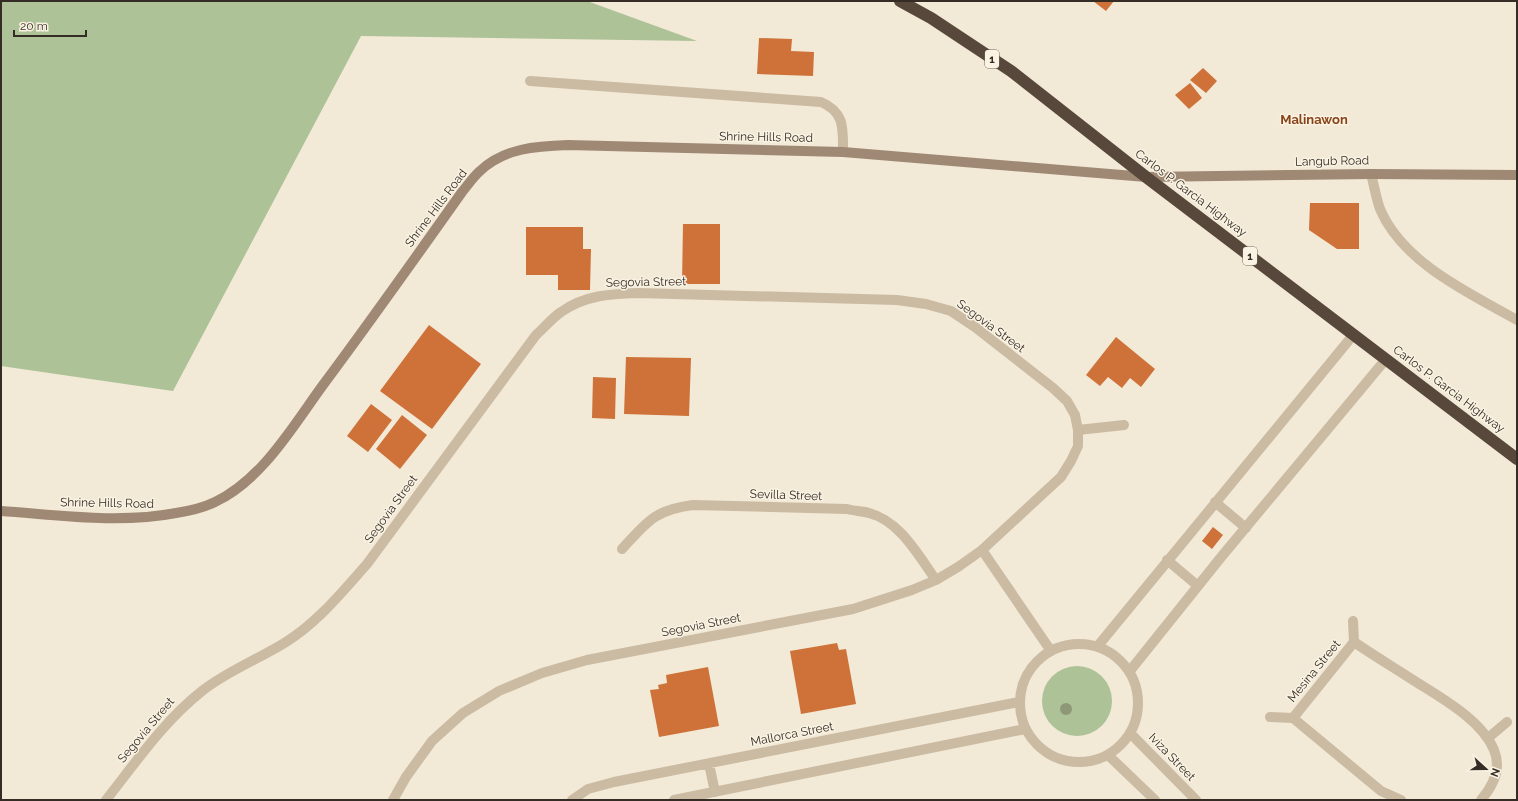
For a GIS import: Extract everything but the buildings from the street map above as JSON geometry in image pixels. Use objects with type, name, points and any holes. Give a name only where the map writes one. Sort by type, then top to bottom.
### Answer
[{"type":"highway","name":"Carlos P. Garcia Highway","points":[[900,1],[931,18],[1011,71],[1146,177],[1517,459]]},
{"type":"street","points":[[530,81],[821,102],[829,105],[836,111],[840,118],[843,152]]},
{"type":"street","name":"Shrine Hills Road","points":[[1,511],[114,518],[153,517],[190,510],[215,502],[237,488],[257,472],[273,453],[349,351],[462,192],[480,171],[498,158],[516,150],[539,146],[568,145],[843,152],[1146,177]]},
{"type":"street","name":"Langub Road","points":[[1146,177],[1371,174],[1517,175]]},
{"type":"street","points":[[1371,174],[1380,208],[1390,228],[1410,252],[1439,275],[1517,320]]},
{"type":"street","name":"Segovia Street","points":[[106,800],[179,709],[203,689],[287,642],[316,620],[338,597],[367,564],[536,335],[561,312],[585,299],[609,294],[638,293],[897,300],[926,304],[951,311],[975,327],[1053,388],[1067,401],[1075,415],[1078,430],[1078,446],[1072,461],[1061,477],[982,550],[958,567],[936,580],[912,590],[853,609],[587,660],[542,673],[499,691],[463,712],[432,741],[406,776],[393,800]]},
{"type":"street","points":[[1097,647],[1354,334]]},
{"type":"street","points":[[1129,672],[1198,586],[1386,359]]},
{"type":"street","points":[[1078,430],[1124,425]]},
{"type":"street","points":[[1215,502],[1246,528]]},
{"type":"street","name":"Sevilla Street","points":[[622,549],[645,524],[659,514],[675,507],[692,505],[847,510],[869,513],[888,522],[904,537],[936,580]]},
{"type":"street","points":[[982,550],[1051,651]]},
{"type":"street","points":[[1167,560],[1198,586]]},
{"type":"street","points":[[1353,621],[1354,642]]},
{"type":"street","name":"Mesina Street","points":[[1401,800],[1381,791],[1293,718],[1354,642],[1454,706],[1471,720],[1488,738],[1495,751],[1497,764],[1496,776],[1490,789],[1481,800]]},
{"type":"street","points":[[1074,644],[1097,647],[1110,652],[1129,672],[1136,686],[1138,702],[1136,718],[1130,733],[1124,742],[1108,755],[1081,763],[1067,762],[1042,750],[1032,740],[1025,729],[1019,702],[1024,682],[1034,664],[1051,651],[1062,646],[1074,644]]},
{"type":"street","name":"Mallorca Street","points":[[572,800],[588,790],[614,782],[1019,702]]},
{"type":"street","points":[[1270,717],[1293,718]]},
{"type":"street","points":[[1488,738],[1507,722]]},
{"type":"street","points":[[674,800],[1025,729]]},
{"type":"street","name":"Iviza Street","points":[[1130,733],[1196,800]]},
{"type":"street","points":[[1108,755],[1154,800]]},
{"type":"street","points":[[709,764],[715,792]]},
{"type":"green space","points":[[1,1],[587,1],[697,41],[361,36],[173,391],[1,366]]},
{"type":"green space","points":[[1077,666],[1090,669],[1102,676],[1109,688],[1112,701],[1109,714],[1102,726],[1090,733],[1077,736],[1064,733],[1052,726],[1045,714],[1042,701],[1045,688],[1052,676],[1064,669]]},
{"type":"district","name":"Malinawon","points":[[1314,119]]}]
